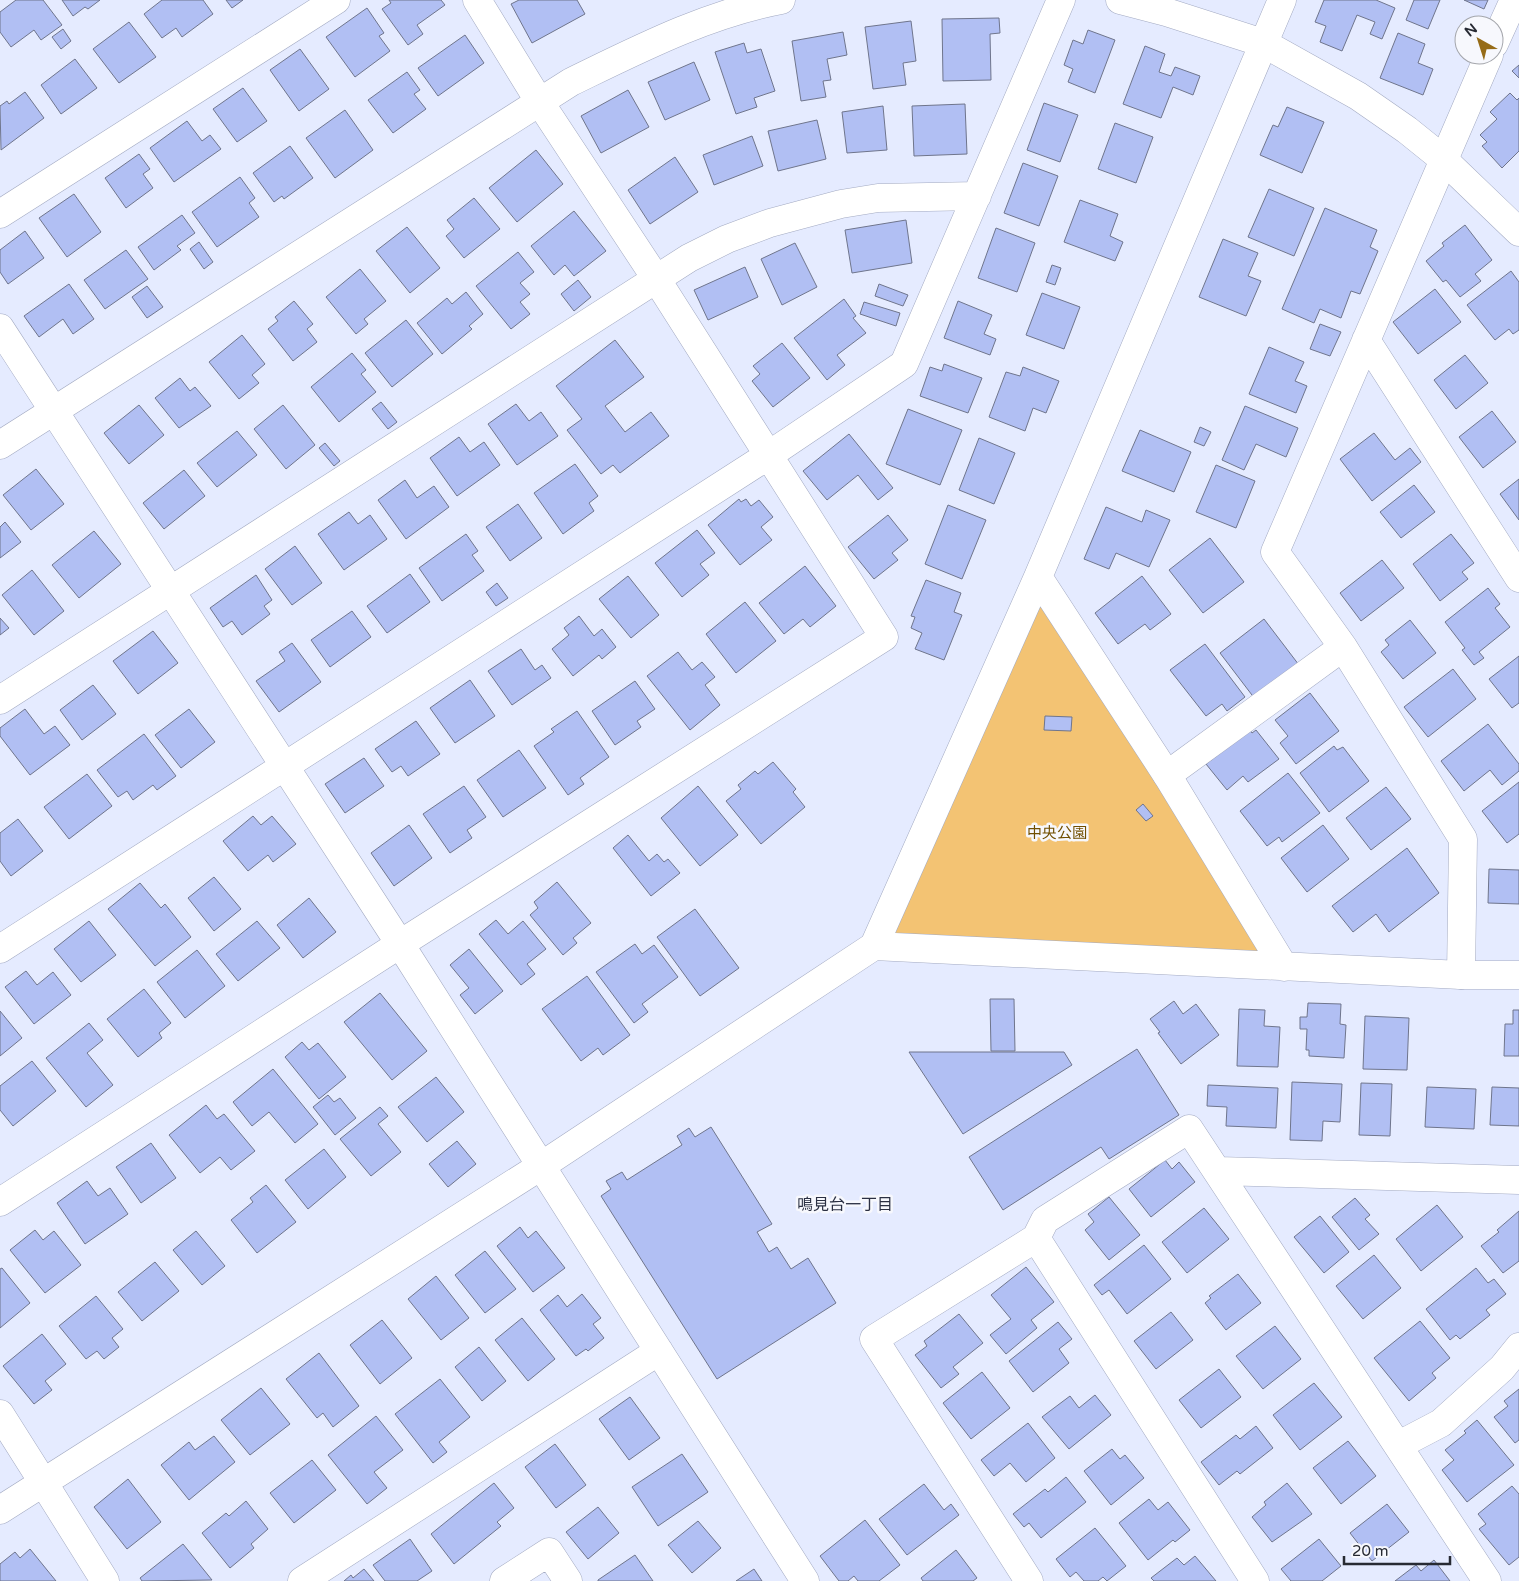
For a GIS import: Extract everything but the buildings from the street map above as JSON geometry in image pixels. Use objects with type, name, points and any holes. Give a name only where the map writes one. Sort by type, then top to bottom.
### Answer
[{"type":"street","points":[[0,214],[336,0]]},
{"type":"street","points":[[0,1202],[400,944],[884,637],[657,280],[539,101],[477,0]]},
{"type":"street","points":[[0,446],[571,82],[664,37],[748,6],[781,0]]},
{"type":"street","points":[[0,949],[769,455],[904,364],[1061,0]]},
{"type":"street","points":[[1120,0],[1174,14],[1263,43],[1358,96],[1407,130],[1443,159],[1519,232]]},
{"type":"street","points":[[0,1510],[541,1166],[874,946],[1038,577],[1282,0]]},
{"type":"street","points":[[1504,22],[1514,0]]},
{"type":"street","points":[[1461,975],[1463,839],[1343,647],[1275,552],[1485,65]]},
{"type":"street","points":[[0,700],[690,258],[727,239],[770,223],[811,212],[878,198],[977,196]]},
{"type":"street","points":[[0,328],[172,590],[283,766],[400,944],[805,1581]]},
{"type":"street","points":[[1366,340],[1519,578]]},
{"type":"street","points":[[1038,577],[1167,775],[1284,967]]},
{"type":"street","points":[[1167,775],[1343,647]]},
{"type":"street","points":[[874,946],[1461,975],[1519,975]]},
{"type":"street","points":[[1029,1581],[874,1338],[1036,1238],[1045,1220],[1189,1129],[1487,1581]]},
{"type":"street","points":[[1218,1171],[1519,1180]]},
{"type":"street","points":[[1036,1238],[1254,1581]]},
{"type":"street","points":[[1399,1445],[1441,1423],[1502,1368],[1519,1347]]},
{"type":"street","points":[[302,1581],[659,1351]]},
{"type":"street","points":[[0,1414],[105,1581]]},
{"type":"street","points":[[504,1581],[549,1552],[568,1581]]},
{"type":"green space","name":"中央公園","points":[[1038,577],[1284,967],[874,946]]},
{"type":"district","name":"鳴見台一丁目","points":[[845,1205]]}]
